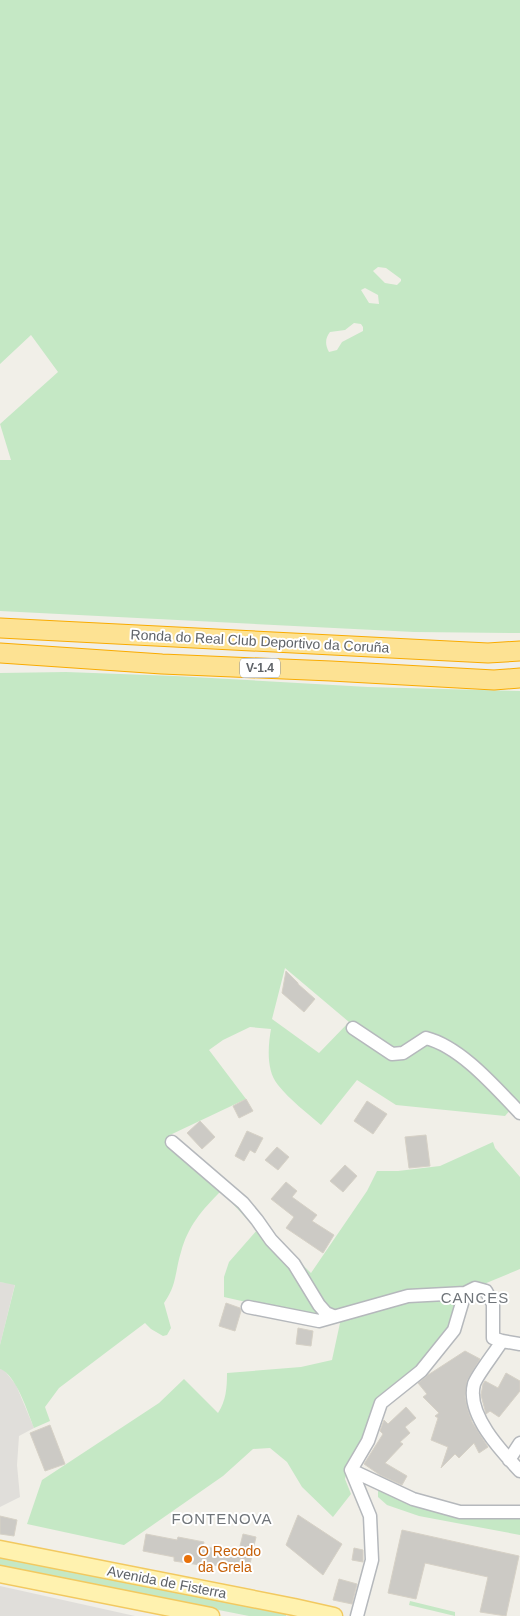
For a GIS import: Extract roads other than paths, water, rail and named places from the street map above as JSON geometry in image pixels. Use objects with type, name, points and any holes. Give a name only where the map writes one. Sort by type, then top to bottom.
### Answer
[{"type":"highway","name":"Ronda do Real Club Deportivo da Coruña","points":[[0,628],[488,653],[520,651]]},
{"type":"highway","name":"Ronda do Real Club Deportivo da Coruña","points":[[0,653],[162,664],[322,670],[494,680],[520,678]]},
{"type":"main road","name":"Avenida de Fisterra","points":[[0,1549],[294,1606],[334,1616]]},
{"type":"main road","name":"Avenida de Fisterra","points":[[0,1574],[211,1616]]},
{"type":"street","points":[[353,1028],[392,1054],[403,1053],[426,1038],[436,1041],[474,1066],[520,1113]]},
{"type":"street","points":[[172,1142],[225,1187],[257,1220],[271,1240],[294,1264],[326,1313],[333,1316]]},
{"type":"street","points":[[248,1307],[319,1321],[408,1296],[465,1293],[475,1288],[486,1291],[492,1304],[493,1338],[520,1344]]},
{"type":"street","points":[[351,1470],[368,1441],[380,1403],[421,1371],[454,1330],[465,1293]]},
{"type":"street","points":[[502,1341],[474,1384],[473,1402],[480,1420],[509,1460],[520,1471]]},
{"type":"street","points":[[509,1460],[520,1443]]},
{"type":"street","points":[[351,1470],[414,1499],[460,1512],[520,1512]]},
{"type":"street","points":[[351,1470],[370,1516],[372,1560],[357,1616]]},
{"type":"place","name":"O Recodo da Grela","points":[[188,1559]]},
{"type":"district","name":"CANCES","points":[[475,1297]]},
{"type":"district","name":"FONTENOVA","points":[[222,1518]]}]
